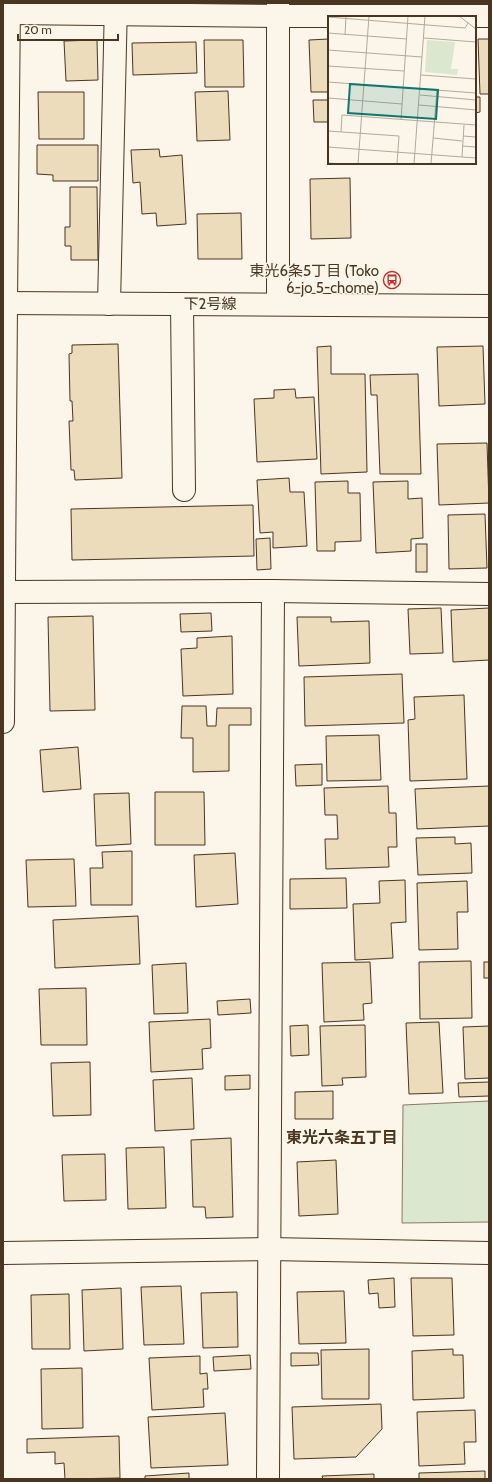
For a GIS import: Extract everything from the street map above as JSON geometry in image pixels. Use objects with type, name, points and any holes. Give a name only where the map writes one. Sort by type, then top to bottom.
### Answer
[{"type":"street","points":[[3,722],[4,303],[9,8],[278,10],[489,16]]},
{"type":"street","points":[[110,304],[116,9]]},
{"type":"street","points":[[278,10],[278,304]]},
{"type":"street","name":"下2号線","points":[[4,303],[489,306]]},
{"type":"street","points":[[182,304],[184,490]]},
{"type":"street","points":[[4,592],[273,591],[489,594]]},
{"type":"street","points":[[268,1479],[268,1249],[273,591]]},
{"type":"street","points":[[3,1253],[268,1249],[489,1253]]},
{"type":"green space","points":[[489,1101],[489,1222],[402,1223],[403,1105]]},
{"type":"building","points":[[328,39],[328,92],[311,92],[309,40]]},
{"type":"building","points":[[478,39],[489,39],[489,94],[480,94]]},
{"type":"building","points":[[97,40],[98,80],[66,81],[64,41]]},
{"type":"building","points":[[204,40],[243,40],[244,87],[205,87]]},
{"type":"building","points":[[196,42],[197,73],[133,75],[132,43]]},
{"type":"building","points":[[228,91],[230,140],[197,141],[195,92]]},
{"type":"building","points":[[38,92],[84,92],[84,139],[39,139]]},
{"type":"building","points":[[476,97],[480,97],[480,112],[476,113]]},
{"type":"building","points":[[313,100],[328,100],[328,122],[314,122]]},
{"type":"building","points":[[37,145],[98,145],[98,181],[53,181],[53,175],[37,174]]},
{"type":"building","points":[[159,149],[160,157],[182,155],[186,224],[157,226],[156,213],[142,214],[140,182],[133,183],[131,150]]},
{"type":"building","points":[[350,178],[351,238],[311,239],[310,179]]},
{"type":"building","points":[[70,187],[97,187],[98,260],[71,260],[71,246],[65,246],[65,227],[70,227]]},
{"type":"building","points":[[241,213],[242,259],[198,259],[197,214]]},
{"type":"building","points":[[118,344],[122,478],[75,480],[74,470],[71,470],[69,421],[73,421],[72,401],[70,401],[69,354],[72,353],[72,345]]},
{"type":"building","points":[[331,346],[331,374],[365,374],[367,472],[321,474],[317,347]]},
{"type":"building","points":[[483,346],[485,404],[439,406],[437,347]]},
{"type":"building","points":[[418,374],[421,474],[380,474],[377,395],[371,395],[370,375]]},
{"type":"building","points":[[295,389],[296,398],[314,397],[317,459],[257,462],[254,399],[274,398],[274,390]]},
{"type":"building","points":[[487,443],[489,503],[439,505],[437,444]]},
{"type":"building","points":[[289,478],[290,492],[304,492],[307,546],[273,548],[273,532],[260,533],[257,480]]},
{"type":"building","points":[[348,481],[348,493],[360,493],[361,541],[335,542],[335,551],[317,551],[315,482]]},
{"type":"building","points":[[408,481],[408,499],[422,498],[423,538],[411,539],[411,551],[376,553],[373,482]]},
{"type":"building","points":[[253,505],[254,556],[72,560],[71,509]]},
{"type":"building","points":[[485,514],[487,568],[449,569],[448,515]]},
{"type":"building","points":[[270,538],[271,569],[257,570],[256,539]]},
{"type":"building","points":[[416,544],[427,544],[427,572],[416,572]]},
{"type":"building","points":[[441,608],[443,653],[410,654],[408,609]]},
{"type":"building","points":[[489,608],[489,660],[453,662],[451,610]]},
{"type":"building","points":[[211,613],[212,631],[181,632],[180,614]]},
{"type":"building","points":[[93,616],[95,710],[50,711],[48,617]]},
{"type":"building","points":[[297,617],[331,617],[331,622],[369,621],[370,663],[299,666]]},
{"type":"building","points":[[232,636],[233,694],[183,696],[181,649],[197,648],[197,638]]},
{"type":"building","points":[[402,674],[404,723],[305,726],[304,677]]},
{"type":"building","points":[[464,695],[467,779],[410,781],[408,720],[415,719],[414,697]]},
{"type":"building","points":[[182,706],[206,706],[207,726],[216,726],[217,708],[251,708],[251,725],[229,725],[229,771],[193,772],[193,738],[181,738]]},
{"type":"building","points":[[379,735],[381,780],[327,781],[326,736]]},
{"type":"building","points":[[78,747],[81,789],[43,792],[40,750]]},
{"type":"building","points":[[322,764],[322,785],[296,786],[295,765]]},
{"type":"building","points":[[388,786],[389,813],[396,813],[397,847],[388,847],[389,867],[326,869],[325,839],[338,839],[337,815],[325,815],[324,788]]},
{"type":"building","points":[[489,786],[489,826],[417,829],[415,789]]},
{"type":"building","points":[[155,792],[204,792],[205,845],[155,845]]},
{"type":"building","points":[[129,793],[131,844],[96,846],[94,794]]},
{"type":"building","points":[[455,837],[455,844],[471,843],[472,873],[418,875],[416,838]]},
{"type":"building","points":[[132,851],[132,905],[91,905],[90,868],[103,868],[102,852]]},
{"type":"building","points":[[235,853],[238,904],[196,907],[194,855]]},
{"type":"building","points":[[74,859],[76,906],[28,907],[26,860]]},
{"type":"building","points":[[346,878],[347,908],[290,909],[290,879]]},
{"type":"building","points":[[405,880],[406,922],[391,923],[393,958],[355,960],[353,904],[380,903],[379,881]]},
{"type":"building","points":[[467,881],[468,912],[457,912],[458,949],[419,950],[417,883]]},
{"type":"building","points":[[138,916],[140,964],[55,968],[53,920]]},
{"type":"building","points":[[471,961],[472,1018],[420,1019],[419,962]]},
{"type":"building","points":[[370,962],[372,1003],[363,1004],[364,1020],[324,1022],[322,963]]},
{"type":"building","points":[[484,962],[489,962],[489,978],[484,978]]},
{"type":"building","points":[[186,963],[188,1013],[154,1014],[152,965]]},
{"type":"building","points":[[86,988],[87,1045],[41,1045],[39,989]]},
{"type":"building","points":[[250,999],[251,1013],[218,1015],[217,1001]]},
{"type":"building","points":[[210,1019],[211,1048],[202,1049],[203,1069],[151,1072],[149,1022]]},
{"type":"building","points":[[439,1022],[443,1093],[409,1094],[406,1023]]},
{"type":"building","points":[[308,1025],[309,1055],[291,1056],[290,1026]]},
{"type":"building","points":[[365,1025],[366,1077],[342,1078],[343,1085],[322,1086],[320,1026]]},
{"type":"building","points":[[489,1026],[489,1078],[465,1079],[463,1027]]},
{"type":"building","points":[[90,1062],[91,1115],[53,1116],[51,1063]]},
{"type":"building","points":[[250,1075],[250,1089],[225,1090],[225,1076]]},
{"type":"building","points":[[192,1078],[194,1129],[155,1131],[153,1080]]},
{"type":"building","points":[[489,1082],[489,1096],[459,1097],[458,1083]]},
{"type":"building","points":[[333,1091],[333,1119],[295,1119],[295,1092]]},
{"type":"building","points":[[231,1138],[233,1217],[206,1218],[205,1207],[193,1207],[191,1140]]},
{"type":"building","points":[[164,1147],[166,1208],[128,1209],[126,1148]]},
{"type":"building","points":[[105,1154],[106,1200],[64,1201],[62,1155]]},
{"type":"building","points":[[336,1160],[338,1214],[299,1216],[297,1162]]},
{"type":"building","points":[[394,1278],[395,1307],[379,1308],[378,1293],[369,1294],[368,1280]]},
{"type":"building","points":[[411,1278],[452,1278],[454,1335],[413,1336]]},
{"type":"building","points":[[181,1286],[184,1344],[144,1345],[141,1287]]},
{"type":"building","points":[[121,1288],[123,1349],[84,1351],[82,1290]]},
{"type":"building","points":[[344,1291],[346,1343],[299,1344],[297,1292]]},
{"type":"building","points":[[237,1292],[238,1347],[203,1348],[201,1293]]},
{"type":"building","points":[[69,1294],[70,1349],[32,1349],[31,1295]]},
{"type":"building","points":[[369,1349],[369,1399],[322,1399],[321,1350]]},
{"type":"building","points":[[453,1349],[453,1355],[463,1355],[464,1398],[413,1400],[412,1351]]},
{"type":"building","points":[[291,1353],[318,1353],[319,1365],[291,1366]]},
{"type":"building","points":[[250,1355],[251,1369],[214,1371],[213,1357]]},
{"type":"building","points":[[200,1356],[200,1374],[207,1373],[208,1389],[203,1389],[204,1407],[152,1410],[149,1358]]},
{"type":"building","points":[[82,1368],[83,1428],[42,1429],[41,1369]]},
{"type":"building","points":[[381,1404],[382,1429],[356,1457],[294,1459],[292,1407]]},
{"type":"building","points":[[475,1410],[476,1442],[464,1442],[465,1464],[419,1466],[417,1412]]},
{"type":"building","points":[[225,1413],[228,1465],[151,1468],[148,1417]]},
{"type":"building","points":[[119,1436],[120,1478],[65,1479],[64,1463],[55,1464],[55,1452],[27,1453],[27,1439]]},
{"type":"building","points":[[485,1471],[485,1479],[419,1479],[419,1473]]},
{"type":"building","points":[[189,1473],[189,1479],[145,1479],[145,1476]]},
{"type":"building","points":[[374,1474],[374,1479],[323,1479],[322,1476]]},
{"type":"place","name":"東光6条5丁目 (Toko 6-jo 5-chome)","points":[[392,280]]},
{"type":"district","name":"東光六条五丁目","points":[[342,1137]]}]
